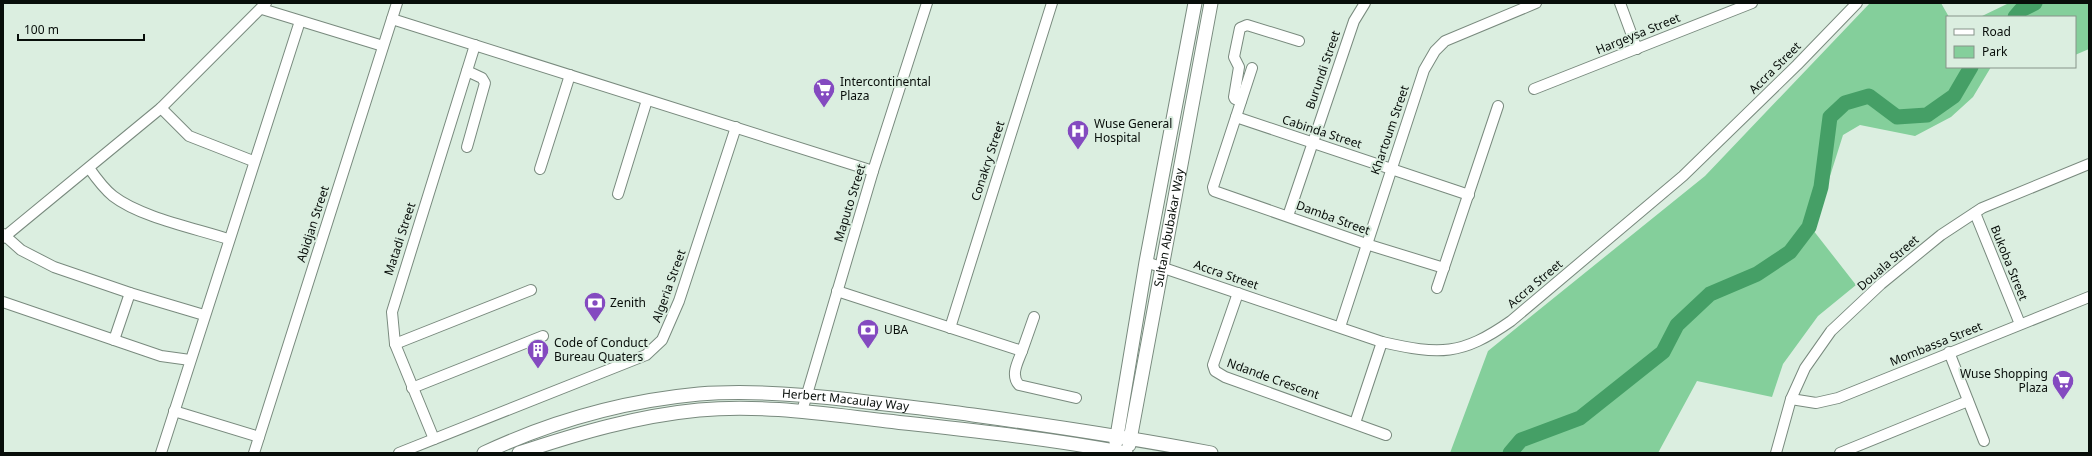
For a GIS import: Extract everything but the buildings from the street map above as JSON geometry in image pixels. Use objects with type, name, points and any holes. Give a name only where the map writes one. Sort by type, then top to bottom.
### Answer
[{"type":"main road","name":"Sultan Abubakar Way","points":[[1123,452],[1117,435],[1146,262],[1194,3]]},
{"type":"main road","name":"Sultan Abubakar Way","points":[[1123,452],[1130,438],[1211,3]]},
{"type":"main road","name":"Herbert Macaulay Way","points":[[484,453],[558,422],[640,401],[699,394],[754,392],[806,394],[928,408],[1117,435],[1211,453]]},
{"type":"main road","name":"Herbert Macaulay Way","points":[[520,453],[594,429],[642,417],[700,410],[754,408],[802,411],[933,426],[1123,452]]},
{"type":"street","name":"Abidjan Street","points":[[254,453],[397,3]]},
{"type":"street","name":"Maputo Street","points":[[802,411],[873,171],[926,3]]},
{"type":"street","name":"Conakry Street","points":[[950,328],[1052,3]]},
{"type":"street","name":"Burundi Street","points":[[1288,216],[1354,21],[1365,3]]},
{"type":"street","name":"Khartoum Street","points":[[1340,327],[1390,168],[1424,70],[1435,51],[1445,41],[1536,3]]},
{"type":"street","points":[[1620,3],[1637,49]]},
{"type":"street","name":"Hargeysa Street","points":[[1534,89],[1752,3]]},
{"type":"street","name":"Accra Street","points":[[1146,262],[1382,342],[1421,350],[1444,351],[1469,345],[1492,334],[1511,321],[1683,176],[1797,65],[1857,3]]},
{"type":"street","points":[[204,315],[130,293],[37,259],[21,250],[4,236],[161,108],[264,6],[300,21],[383,46]]},
{"type":"street","points":[[392,19],[873,171]]},
{"type":"street","points":[[161,453],[253,161],[300,21]]},
{"type":"street","points":[[1241,101],[1235,99],[1234,97],[1239,67],[1234,57],[1240,28],[1247,25],[1299,41]]},
{"type":"street","name":"Matadi Street","points":[[434,439],[395,344],[392,324],[394,300],[476,45]]},
{"type":"street","points":[[1236,117],[1252,68]]},
{"type":"street","points":[[467,71],[482,78],[486,83],[467,147]]},
{"type":"street","points":[[540,169],[570,75]]},
{"type":"street","points":[[618,194],[647,100]]},
{"type":"street","points":[[1437,288],[1498,106]]},
{"type":"street","points":[[161,108],[189,136],[253,161]]},
{"type":"street","name":"Cabinda Street","points":[[1236,117],[1469,195]]},
{"type":"street","name":"Damba Street","points":[[1236,117],[1213,187],[1214,192],[1288,216],[1366,244],[1444,268]]},
{"type":"street","name":"Algeria Street","points":[[399,453],[546,396],[646,355],[662,340],[679,301],[736,128]]},
{"type":"street","name":"Douala Street","points":[[1776,453],[1791,399],[1805,368],[1831,331],[1881,284],[1941,235],[1982,208],[2089,164]]},
{"type":"street","points":[[88,168],[104,188],[125,204],[141,211],[228,239]]},
{"type":"street","name":"Bukoba Street","points":[[1975,213],[2020,324]]},
{"type":"street","points":[[395,344],[531,290]]},
{"type":"street","points":[[837,291],[1022,351]]},
{"type":"street","points":[[114,340],[130,293]]},
{"type":"street","name":"Ndande Crescent","points":[[1238,293],[1213,365],[1215,371],[1225,377],[1386,435]]},
{"type":"street","name":"Mombassa Street","points":[[1791,399],[1816,403],[1838,398],[1949,352],[2089,297]]},
{"type":"street","points":[[3,302],[161,356],[190,360]]},
{"type":"street","points":[[1034,317],[1014,372],[1014,377],[1019,384],[1076,398]]},
{"type":"street","points":[[412,388],[542,336]]},
{"type":"street","points":[[1355,423],[1382,342]]},
{"type":"street","points":[[1949,352],[1984,441]]},
{"type":"street","points":[[1840,453],[1968,401]]},
{"type":"street","points":[[174,411],[259,437]]},
{"type":"green space","points":[[1870,3],[1941,3],[1948,16],[1946,16],[1946,68],[1990,68],[1973,97],[1951,117],[1915,136],[1860,125],[1843,135],[1813,230],[1856,285],[1818,316],[1783,364],[1772,397],[1697,381],[1658,453],[1450,453],[1488,351],[1705,176]]},
{"type":"green space","points":[[2009,3],[2089,3],[2089,49],[2076,55],[2076,16],[1982,16]]},
{"type":"waterway","points":[[2016,16],[2021,10],[2035,3]]},
{"type":"waterway","points":[[1510,453],[1521,440],[1580,418],[1663,352],[1677,325],[1710,294],[1757,274],[1790,252],[1809,227],[1821,187],[1830,117],[1845,103],[1869,96],[1897,117],[1927,115],[1954,96],[1970,68]]},
{"type":"place","name":"Intercontinental Plaza","points":[[824,108]]},
{"type":"place","name":"Wuse General Hospital","points":[[1078,150]]},
{"type":"place","name":"Zenith","points":[[595,322]]},
{"type":"place","name":"UBA","points":[[868,350]]},
{"type":"place","name":"Code of Conduct Bureau Quaters","points":[[538,370]]},
{"type":"place","name":"Wuse Shopping Plaza","points":[[2063,400]]}]
